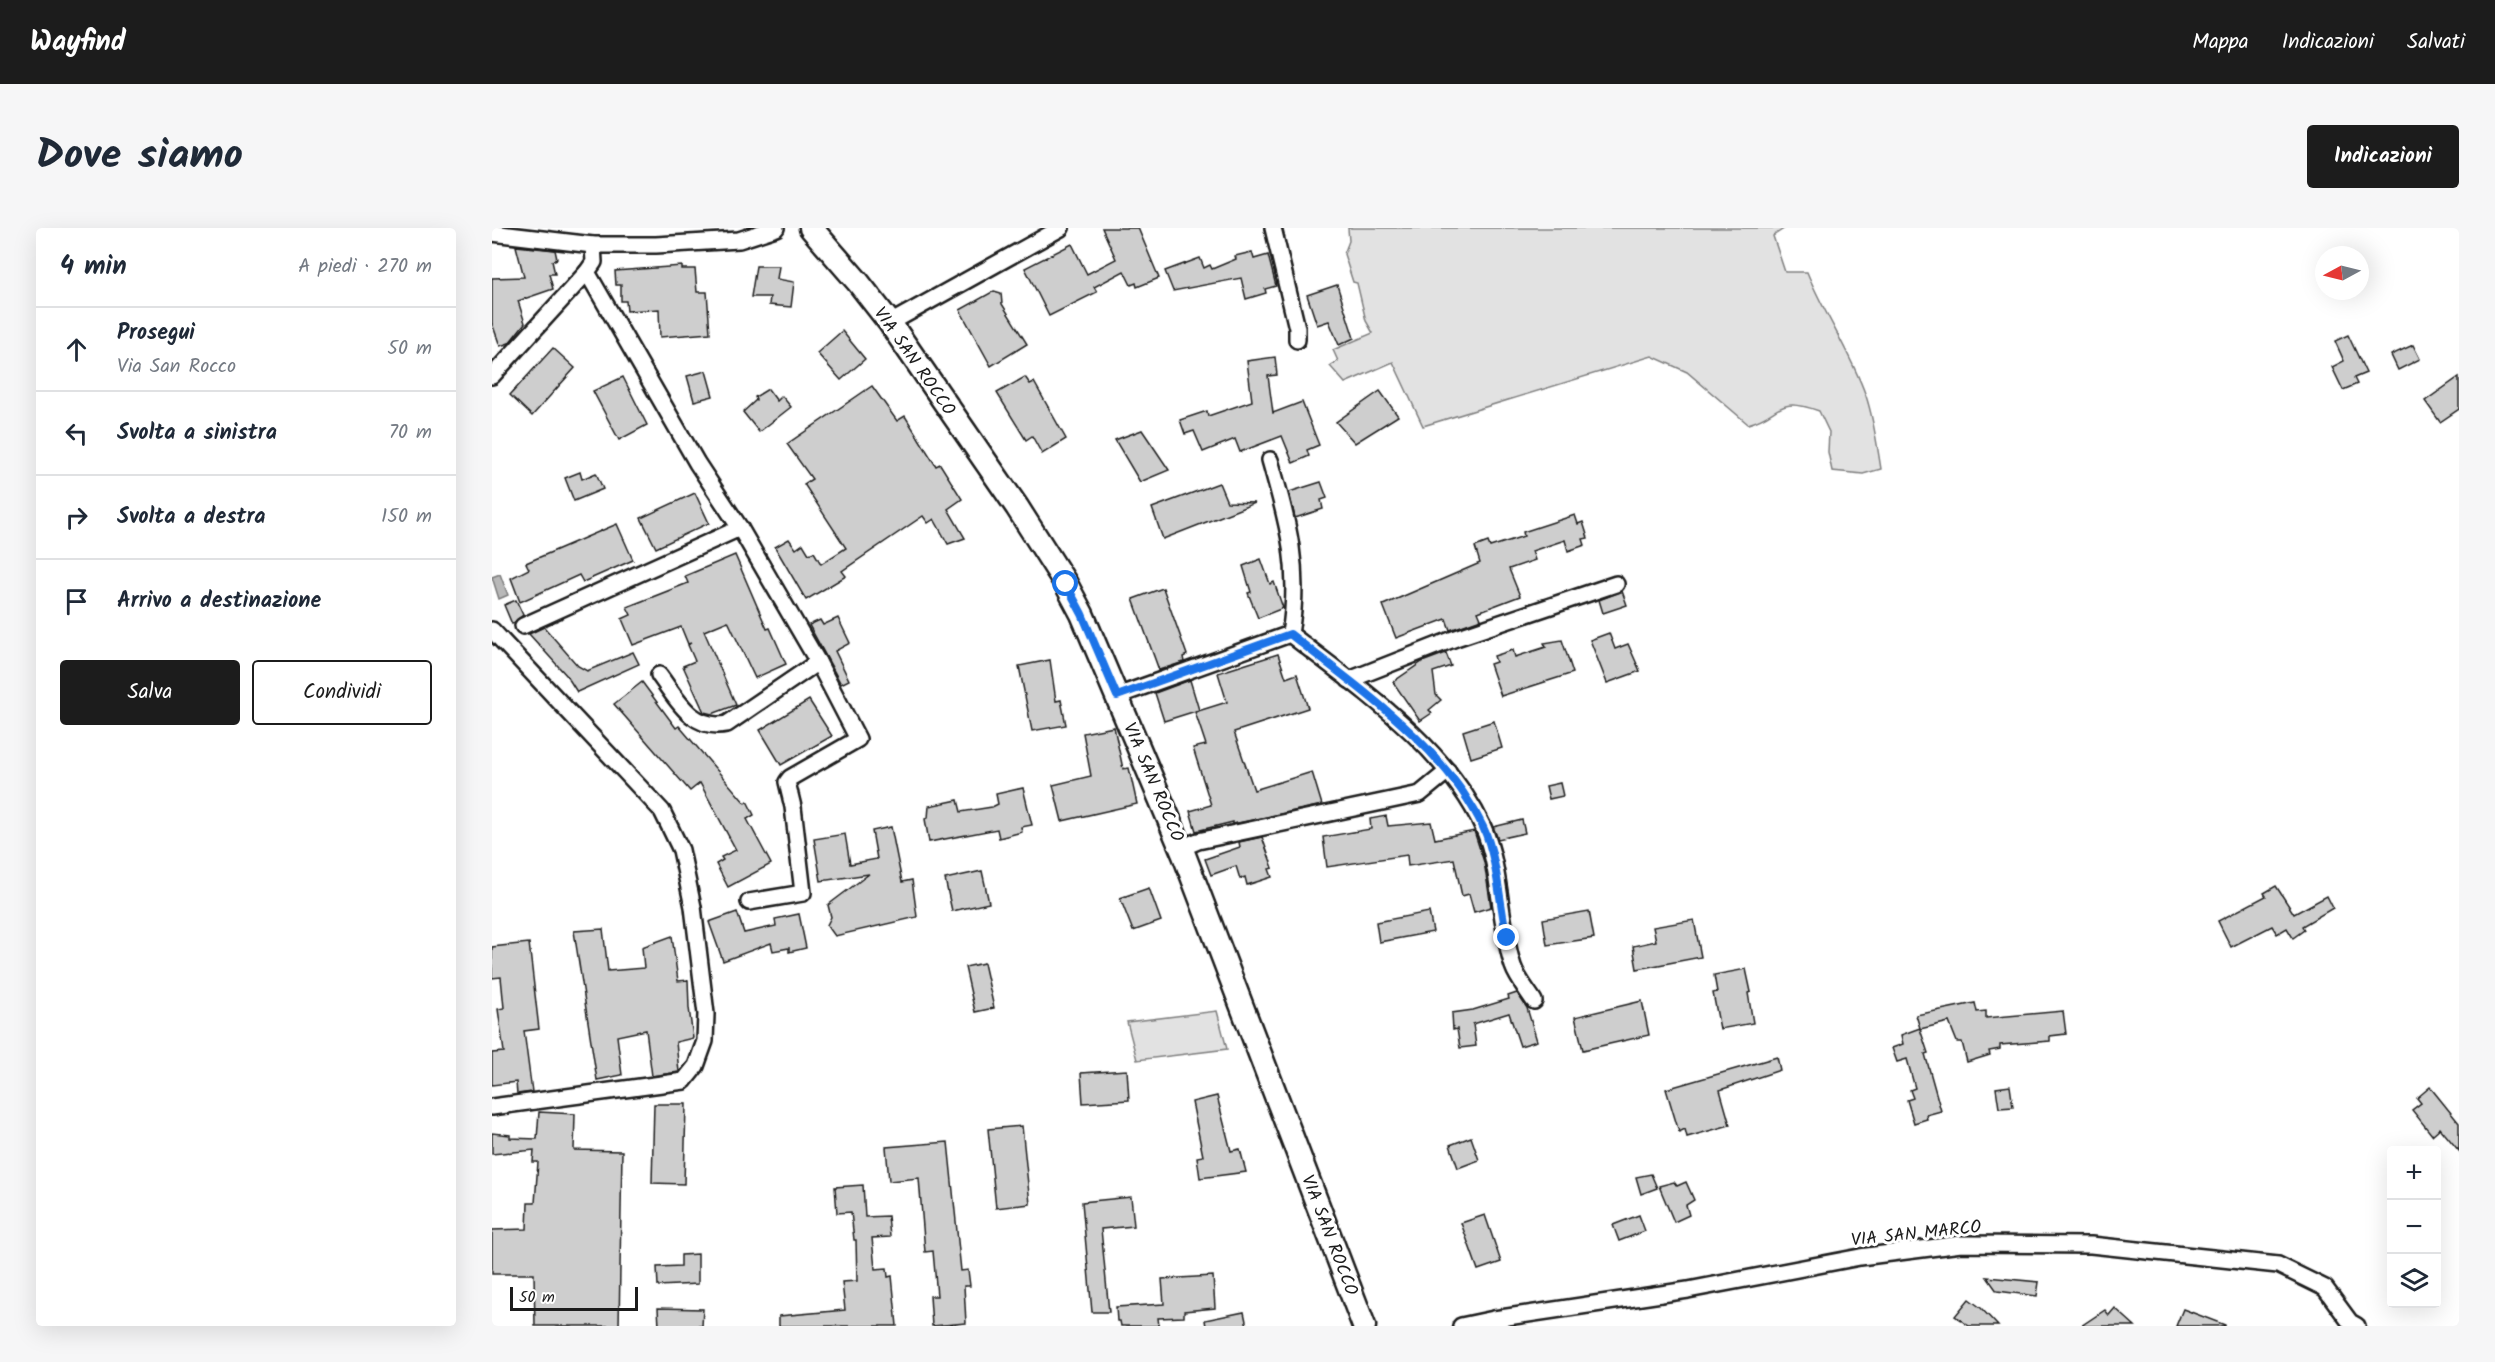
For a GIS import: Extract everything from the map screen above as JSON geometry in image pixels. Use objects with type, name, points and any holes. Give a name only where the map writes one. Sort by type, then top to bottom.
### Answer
[{"type":"street","points":[[492,233],[593,245],[656,245],[740,240],[776,228]]},
{"type":"street","name":"VIA SAN ROCCO","points":[[811,228],[890,323],[1017,507],[1066,584],[1082,614],[1181,848],[1364,1326]]},
{"type":"street","points":[[890,323],[1061,228]]},
{"type":"street","points":[[1273,228],[1297,328],[1297,340]]},
{"type":"street","points":[[492,376],[587,272],[594,262],[593,245]]},
{"type":"street","points":[[587,272],[697,463],[740,528],[818,662],[858,739],[790,778],[787,782],[793,807],[803,893],[749,902]]},
{"type":"street","points":[[1270,460],[1288,524],[1295,570],[1295,605],[1290,634]]},
{"type":"street","points":[[523,626],[740,528]]},
{"type":"street","points":[[1348,680],[1456,638],[1616,584]]},
{"type":"street","points":[[492,630],[662,811],[681,850],[693,907],[706,1014],[705,1041],[696,1066],[684,1081],[492,1107]]},
{"type":"street","points":[[1117,696],[1290,634]]},
{"type":"street","points":[[1290,634],[1408,731],[1448,771],[1484,828],[1514,968],[1534,1001]]},
{"type":"street","points":[[659,675],[688,712],[702,723],[716,726],[727,724],[818,662]]},
{"type":"street","points":[[1181,848],[1198,841],[1420,794],[1448,771]]},
{"type":"street","name":"VIA SAN MARCO","points":[[1461,1326],[1688,1290],[1860,1257],[1961,1244],[2091,1245],[2278,1266],[2325,1288],[2350,1325]]},
{"type":"shaded area","points":[[1348,228],[1785,228],[1773,236],[1785,272],[1807,272],[1853,364],[1869,405],[1881,469],[1863,474],[1832,471],[1828,452],[1829,432],[1819,411],[1794,405],[1786,406],[1748,424],[1687,372],[1652,356],[1423,426],[1393,362],[1345,383],[1330,366],[1338,361],[1333,350],[1373,333],[1366,321],[1357,283],[1353,282],[1344,254],[1349,241]]},
{"type":"shaded area","points":[[500,574],[508,595],[499,599],[492,577]]},
{"type":"shaded area","points":[[1217,1011],[1227,1049],[1137,1060],[1127,1022]]},
{"type":"building","points":[[1102,228],[1138,228],[1159,278],[1137,287],[1136,283],[1131,285],[1124,271],[1094,287],[1097,292],[1049,316],[1025,268],[1072,244],[1087,274],[1116,259]]},
{"type":"building","points":[[516,246],[555,250],[557,259],[552,261],[555,274],[549,274],[553,289],[518,301],[525,323],[509,343],[500,346],[492,323],[492,278],[524,277]]},
{"type":"building","points":[[1252,252],[1254,259],[1268,255],[1276,286],[1265,289],[1266,293],[1246,299],[1241,278],[1173,291],[1165,271],[1200,258],[1204,268],[1210,265],[1212,269],[1236,259],[1235,256]]},
{"type":"building","points":[[682,266],[682,269],[695,269],[697,292],[707,292],[710,333],[660,337],[659,309],[627,311],[626,301],[621,301],[621,285],[616,285],[615,271]]},
{"type":"building","points":[[756,266],[779,266],[777,279],[794,282],[791,307],[769,305],[770,297],[751,297]]},
{"type":"building","points":[[1337,285],[1354,338],[1339,345],[1329,321],[1317,325],[1307,295]]},
{"type":"building","points":[[994,291],[1001,293],[1002,304],[1027,344],[991,366],[960,310]]},
{"type":"building","points":[[842,331],[865,359],[841,380],[817,353]]},
{"type":"building","points":[[2348,335],[2366,373],[2354,378],[2357,384],[2343,390],[2332,367],[2344,361],[2335,341]]},
{"type":"building","points":[[2413,345],[2420,359],[2398,370],[2391,355]]},
{"type":"building","points":[[553,348],[575,368],[532,416],[510,395]]},
{"type":"building","points":[[1275,357],[1277,375],[1268,376],[1273,413],[1302,402],[1319,445],[1307,450],[1309,456],[1293,463],[1282,436],[1240,452],[1235,439],[1203,452],[1194,431],[1185,434],[1180,420],[1207,411],[1208,416],[1252,401],[1247,361]]},
{"type":"building","points":[[706,371],[713,396],[694,401],[687,376]]},
{"type":"building","points":[[623,377],[647,425],[619,440],[593,391]]},
{"type":"building","points":[[1025,377],[1030,384],[1034,382],[1066,439],[1042,454],[1032,436],[1026,440],[997,393]]},
{"type":"building","points":[[2459,377],[2459,409],[2440,422],[2425,401]]},
{"type":"building","points":[[872,386],[897,421],[905,416],[936,466],[940,464],[962,499],[948,509],[965,538],[948,544],[934,519],[928,523],[923,516],[842,571],[846,576],[806,600],[775,547],[789,539],[796,549],[803,544],[809,554],[814,552],[821,564],[846,548],[804,484],[812,479],[787,444]]},
{"type":"building","points":[[768,389],[777,401],[782,396],[791,407],[759,432],[743,412],[756,400],[755,397]]},
{"type":"building","points":[[1380,391],[1398,416],[1355,443],[1336,422]]},
{"type":"building","points":[[1142,430],[1169,470],[1140,482],[1115,440]]},
{"type":"building","points":[[580,472],[582,479],[596,473],[603,489],[574,501],[565,478]]},
{"type":"building","points":[[1321,482],[1327,498],[1321,500],[1323,509],[1295,518],[1289,492]]},
{"type":"building","points":[[1219,483],[1227,502],[1255,503],[1163,539],[1152,508]]},
{"type":"building","points":[[695,493],[709,523],[656,548],[641,518]]},
{"type":"building","points":[[1575,515],[1578,524],[1583,522],[1588,538],[1583,539],[1585,545],[1568,551],[1565,540],[1532,551],[1535,560],[1509,569],[1520,596],[1478,612],[1481,619],[1450,630],[1446,619],[1396,638],[1383,605],[1480,563],[1475,547],[1488,542],[1490,547],[1524,536],[1523,532]]},
{"type":"building","points":[[617,524],[633,560],[583,582],[579,575],[520,602],[511,578],[529,569],[526,563]]},
{"type":"building","points":[[735,555],[767,629],[770,628],[786,664],[755,678],[728,621],[704,631],[736,705],[712,714],[704,712],[683,666],[695,661],[688,645],[691,643],[688,644],[681,627],[633,645],[622,619],[631,615],[627,607],[688,583],[685,576]]},
{"type":"building","points":[[1261,559],[1270,584],[1274,582],[1283,608],[1258,618],[1248,593],[1251,592],[1243,566]]},
{"type":"building","points":[[1163,588],[1187,655],[1183,657],[1184,662],[1159,670],[1133,599]]},
{"type":"building","points":[[1622,591],[1627,605],[1603,613],[1599,600]]},
{"type":"building","points":[[516,600],[523,615],[512,624],[504,605]]},
{"type":"building","points":[[838,618],[850,643],[835,651],[849,680],[841,684],[809,625],[820,620],[823,625]]},
{"type":"building","points":[[544,627],[578,666],[587,671],[633,652],[639,664],[577,692],[567,676],[529,634]]},
{"type":"building","points":[[1609,633],[1615,649],[1628,644],[1640,671],[1607,683],[1590,640]]},
{"type":"building","points":[[1562,640],[1573,673],[1501,696],[1490,664],[1496,662],[1494,656],[1513,650],[1515,657],[1546,647],[1544,643]]},
{"type":"building","points":[[1446,653],[1451,666],[1433,672],[1436,695],[1441,700],[1429,710],[1432,713],[1420,721],[1393,682],[1422,662]]},
{"type":"building","points":[[1278,654],[1286,678],[1297,674],[1308,708],[1234,732],[1254,790],[1312,772],[1322,805],[1196,831],[1190,811],[1211,805],[1193,748],[1206,745],[1195,712],[1227,702],[1218,673]]},
{"type":"building","points":[[1050,660],[1056,701],[1061,700],[1066,725],[1032,731],[1019,666]]},
{"type":"building","points":[[1190,680],[1199,710],[1164,721],[1155,693]]},
{"type":"building","points":[[642,682],[676,728],[679,726],[745,803],[747,801],[754,815],[747,819],[771,864],[728,887],[716,864],[723,860],[721,857],[736,850],[700,783],[690,791],[614,704]]},
{"type":"building","points":[[809,700],[832,736],[781,765],[760,730]]},
{"type":"building","points":[[1494,721],[1502,748],[1471,758],[1463,731]]},
{"type":"building","points":[[1114,727],[1123,769],[1129,768],[1137,804],[1062,821],[1053,785],[1091,776],[1083,733]]},
{"type":"building","points":[[1560,783],[1563,796],[1549,799],[1546,786]]},
{"type":"building","points":[[1023,788],[1032,825],[1021,827],[1022,832],[999,838],[997,829],[929,842],[925,819],[928,818],[929,806],[958,800],[961,812],[992,807],[998,804],[996,794]]},
{"type":"building","points":[[1386,816],[1388,826],[1431,822],[1435,839],[1474,831],[1484,862],[1491,907],[1474,912],[1469,894],[1462,896],[1454,859],[1408,866],[1407,855],[1327,867],[1323,837],[1371,829],[1370,819]]},
{"type":"building","points":[[1522,820],[1525,833],[1498,839],[1493,827]]},
{"type":"building","points":[[891,827],[902,882],[912,880],[917,917],[835,936],[827,925],[831,917],[828,905],[869,874],[821,881],[814,839],[845,834],[850,864],[877,859],[872,831]]},
{"type":"building","points":[[1262,837],[1273,868],[1269,869],[1272,877],[1247,885],[1245,877],[1240,879],[1236,866],[1211,875],[1205,859],[1240,847],[1239,842]]},
{"type":"building","points":[[982,871],[989,903],[952,911],[945,879]]},
{"type":"building","points":[[2276,886],[2294,914],[2327,896],[2333,908],[2302,926],[2304,930],[2293,938],[2287,928],[2277,934],[2272,926],[2231,947],[2218,921],[2266,896],[2264,893]]},
{"type":"building","points":[[1149,888],[1161,921],[1133,931],[1120,898]]},
{"type":"building","points":[[1589,911],[1594,938],[1547,945],[1543,919]]},
{"type":"building","points":[[737,912],[744,933],[776,926],[775,919],[799,914],[806,948],[789,952],[789,948],[773,951],[771,943],[723,961],[709,922]]},
{"type":"building","points":[[1429,912],[1433,932],[1379,942],[1376,922]]},
{"type":"building","points":[[1694,920],[1701,957],[1637,969],[1633,946],[1656,941],[1653,927]]},
{"type":"building","points":[[603,929],[608,971],[644,968],[642,947],[672,936],[678,981],[688,980],[693,1038],[676,1042],[679,1072],[652,1076],[646,1030],[617,1036],[622,1075],[597,1080],[574,931]]},
{"type":"building","points":[[529,943],[539,1029],[524,1031],[532,1092],[517,1094],[516,1082],[492,1085],[492,1053],[504,1052],[498,1009],[504,1008],[501,977],[492,978],[492,947]]},
{"type":"building","points":[[984,963],[994,1008],[975,1012],[965,967]]},
{"type":"building","points":[[1746,969],[1751,992],[1748,993],[1753,1023],[1720,1029],[1713,993],[1717,992],[1714,975]]},
{"type":"building","points":[[1517,993],[1527,1008],[1537,1041],[1520,1046],[1509,1013],[1473,1024],[1476,1046],[1460,1048],[1457,1029],[1453,1030],[1452,1013],[1473,1010],[1509,999],[1508,996]]},
{"type":"building","points":[[1642,1001],[1649,1035],[1583,1050],[1575,1017]]},
{"type":"building","points":[[1975,1003],[1977,1012],[1986,1011],[1986,1018],[2063,1011],[2066,1034],[2050,1036],[2050,1041],[2000,1045],[2000,1049],[1989,1051],[1990,1055],[1967,1062],[1962,1042],[1957,1042],[1949,1022],[1920,1029],[1941,1111],[1926,1115],[1927,1119],[1914,1123],[1907,1100],[1913,1098],[1910,1090],[1915,1088],[1907,1059],[1897,1062],[1892,1048],[1903,1044],[1901,1035],[1920,1028],[1916,1015]]},
{"type":"building","points":[[1777,1057],[1780,1070],[1720,1090],[1730,1125],[1687,1137],[1685,1129],[1679,1132],[1666,1089]]},
{"type":"building","points":[[1127,1070],[1129,1100],[1083,1103],[1081,1073]]},
{"type":"building","points":[[2010,1086],[2013,1107],[1999,1108],[1996,1088]]},
{"type":"building","points":[[2430,1087],[2459,1123],[2459,1151],[2440,1128],[2432,1135],[2412,1110],[2421,1103],[2417,1098]]},
{"type":"building","points":[[1217,1096],[1231,1151],[1240,1149],[1246,1172],[1200,1178],[1197,1157],[1203,1156],[1192,1102]]},
{"type":"building","points":[[654,1104],[686,1104],[684,1184],[652,1183]]},
{"type":"building","points":[[539,1112],[575,1114],[574,1150],[622,1151],[619,1326],[535,1326],[534,1274],[492,1274],[492,1230],[527,1229],[528,1203],[535,1203],[538,1162],[533,1162],[534,1150],[492,1154],[492,1133],[510,1135],[510,1138],[537,1139]]},
{"type":"building","points":[[1022,1126],[1030,1204],[996,1208],[988,1129]]},
{"type":"building","points":[[1471,1137],[1479,1160],[1458,1168],[1450,1145]]},
{"type":"building","points":[[948,1142],[961,1271],[968,1270],[970,1286],[964,1286],[966,1323],[932,1326],[930,1296],[937,1296],[933,1251],[925,1252],[919,1178],[889,1181],[886,1147]]},
{"type":"building","points":[[1651,1174],[1657,1188],[1641,1194],[1636,1177]]},
{"type":"building","points":[[1674,1182],[1677,1186],[1686,1182],[1694,1200],[1686,1205],[1689,1215],[1674,1222],[1659,1186]]},
{"type":"building","points":[[863,1185],[865,1217],[888,1216],[890,1237],[872,1238],[875,1269],[887,1268],[888,1277],[892,1276],[897,1326],[779,1326],[779,1316],[845,1310],[842,1282],[857,1281],[856,1240],[854,1240],[851,1212],[837,1213],[835,1187]]},
{"type":"building","points":[[1131,1197],[1134,1226],[1101,1229],[1109,1312],[1092,1312],[1082,1202]]},
{"type":"building","points":[[1485,1215],[1501,1262],[1478,1270],[1461,1223]]},
{"type":"building","points":[[1639,1215],[1645,1231],[1619,1241],[1613,1225]]},
{"type":"building","points":[[698,1254],[698,1284],[658,1286],[657,1267],[681,1266],[681,1255]]},
{"type":"building","points":[[1213,1276],[1215,1308],[1184,1311],[1184,1317],[1158,1318],[1159,1326],[1121,1326],[1120,1321],[1117,1321],[1116,1307],[1164,1304],[1162,1279]]},
{"type":"building","points":[[1987,1277],[2039,1282],[2037,1296],[1997,1291]]},
{"type":"building","points":[[1969,1299],[1998,1326],[1969,1326],[1955,1316]]},
{"type":"building","points":[[658,1308],[703,1309],[702,1326],[659,1326]]},
{"type":"building","points":[[2115,1308],[2135,1326],[2081,1326],[2105,1310],[2109,1315]]},
{"type":"building","points":[[2183,1309],[2225,1325],[2225,1326],[2176,1326]]},
{"type":"building","points":[[1244,1312],[1247,1326],[1206,1326],[1205,1320]]},
{"type":"route","points":[[1066,584],[1082,614],[1117,696],[1290,634],[1348,680],[1425,746],[1448,771],[1484,828],[1507,938]]}]
